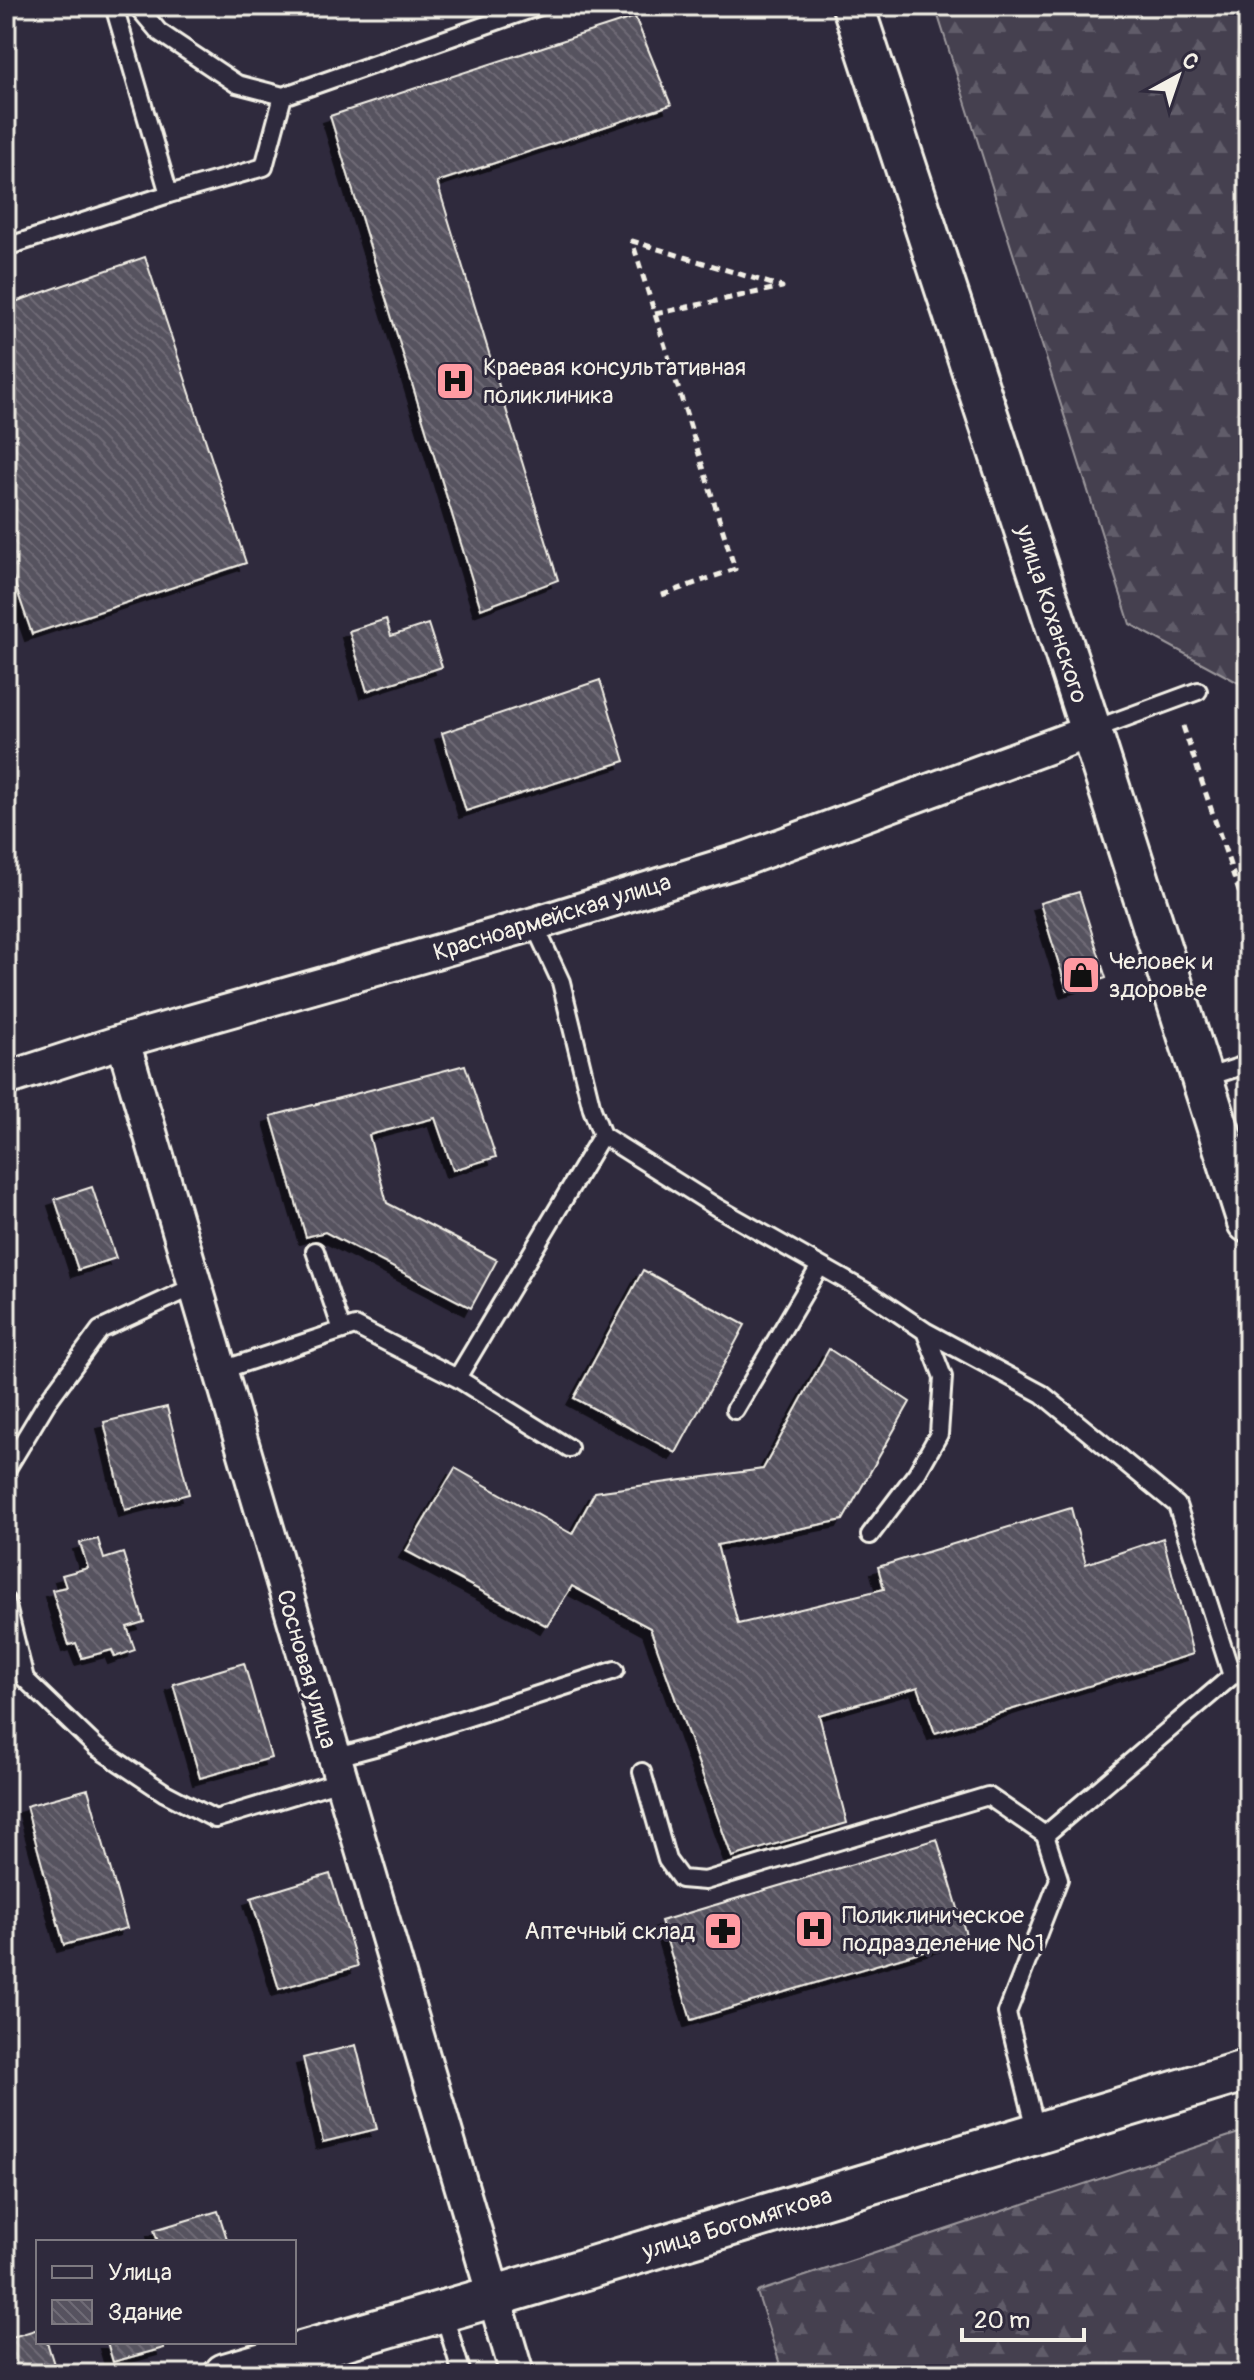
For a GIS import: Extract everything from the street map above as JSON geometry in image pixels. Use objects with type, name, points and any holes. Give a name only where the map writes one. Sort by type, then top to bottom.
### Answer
[{"type":"street","name":"улица Коханского","points":[[853,6],[1248,1222]]},
{"type":"street","name":"Красноармейская улица","points":[[6,1079],[123,1041],[534,924],[747,858],[1091,731]]},
{"type":"street","name":"Сосновая улица","points":[[123,1041],[517,2374]]},
{"type":"street","name":"улица Богомягкова","points":[[225,2374],[1248,2070]]},
{"type":"lane","points":[[114,6],[169,194]]},
{"type":"lane","points":[[137,6],[159,32],[237,84],[283,96],[540,6]]},
{"type":"lane","points":[[6,247],[264,167],[283,96]]},
{"type":"lane","points":[[1091,731],[1198,691]]},
{"type":"lane","points":[[534,924],[561,982],[592,1109],[602,1135],[718,1208],[870,1294],[925,1331],[1042,1394],[1177,1505],[1232,1676],[1045,1835]]},
{"type":"lane","points":[[1202,1079],[1248,1064]]},
{"type":"lane","points":[[457,1378],[602,1135]]},
{"type":"lane","points":[[315,1251],[342,1330]]},
{"type":"lane","points":[[735,1410],[820,1266]]},
{"type":"lane","points":[[6,1470],[47,1402],[100,1330],[195,1286]]},
{"type":"lane","points":[[219,1371],[355,1326],[457,1378],[569,1448]]},
{"type":"lane","points":[[870,1535],[917,1473],[939,1434],[943,1377],[925,1331]]},
{"type":"lane","points":[[6,1602],[25,1679],[96,1747],[165,1793],[215,1819],[337,1770],[382,1745],[615,1670]]},
{"type":"lane","points":[[642,1772],[667,1860],[681,1879],[705,1881],[988,1796],[1045,1835],[1059,1879],[1007,2013],[1037,2133]]},
{"type":"lane","points":[[443,2310],[462,2374]]},
{"type":"path","points":[[655,314],[782,287],[632,241],[735,569],[662,595]]},
{"type":"path","points":[[1174,700],[1248,918]]},
{"type":"green space","points":[[935,6],[1248,6],[1248,688],[1130,624]]},
{"type":"green space","points":[[1248,2130],[1248,2374],[783,2374],[757,2292]]},
{"type":"building","name":"Краевая консультативная поликлиника","points":[[635,17],[671,105],[437,182],[558,580],[481,609],[330,116]]},
{"type":"building","points":[[145,257],[246,563],[32,634],[6,558],[6,305]]},
{"type":"building","points":[[386,619],[391,636],[428,624],[442,667],[367,691],[349,631]]},
{"type":"building","points":[[600,680],[625,761],[466,811],[442,733]]},
{"type":"building","points":[[1079,892],[1106,978],[1067,990],[1040,903]]},
{"type":"building","points":[[465,1065],[496,1157],[453,1170],[435,1118],[369,1135],[387,1203],[497,1260],[471,1308],[325,1232],[306,1237],[271,1116]]},
{"type":"building","points":[[92,1187],[116,1258],[78,1270],[55,1199]]},
{"type":"building","points":[[643,1270],[745,1325],[676,1453],[574,1398]]},
{"type":"building","points":[[829,1349],[910,1402],[843,1520],[717,1545],[738,1624],[884,1589],[878,1567],[1071,1508],[1086,1564],[1163,1538],[1193,1654],[935,1733],[918,1687],[819,1715],[847,1823],[732,1857],[650,1628],[572,1586],[547,1626],[406,1551],[455,1468],[572,1534],[595,1492],[763,1469]]},
{"type":"building","points":[[167,1407],[189,1494],[125,1510],[104,1422]]},
{"type":"building","points":[[98,1539],[104,1559],[123,1553],[144,1622],[127,1627],[135,1650],[115,1657],[112,1650],[82,1658],[76,1643],[69,1645],[52,1590],[66,1587],[62,1575],[88,1568],[80,1543]]},
{"type":"building","points":[[244,1663],[271,1758],[200,1778],[173,1684]]},
{"type":"building","points":[[88,1789],[127,1928],[64,1945],[26,1806]]},
{"type":"building","name":"Поликлиническое подразделение №1","points":[[937,1839],[967,1938],[691,2020],[661,1921]]},
{"type":"building","points":[[330,1874],[358,1966],[279,1989],[251,1898]]},
{"type":"building","points":[[356,2045],[377,2129],[323,2142],[303,2058]]},
{"type":"building","points":[[218,2211],[227,2240],[157,2240],[154,2230]]},
{"type":"building","points":[[36,2330],[36,2344],[48,2344],[57,2374],[6,2374],[6,2339]]},
{"type":"building","points":[[108,2344],[163,2344],[164,2348],[113,2362]]},
{"type":"place","name":"Краевая консультативная поликлиника","points":[[455,381]]},
{"type":"place","name":"Человек и здоровье","points":[[1081,975]]},
{"type":"place","name":"Поликлиническое подразделение №1","points":[[814,1929]]},
{"type":"place","name":"Аптечный склад","points":[[723,1931]]}]
